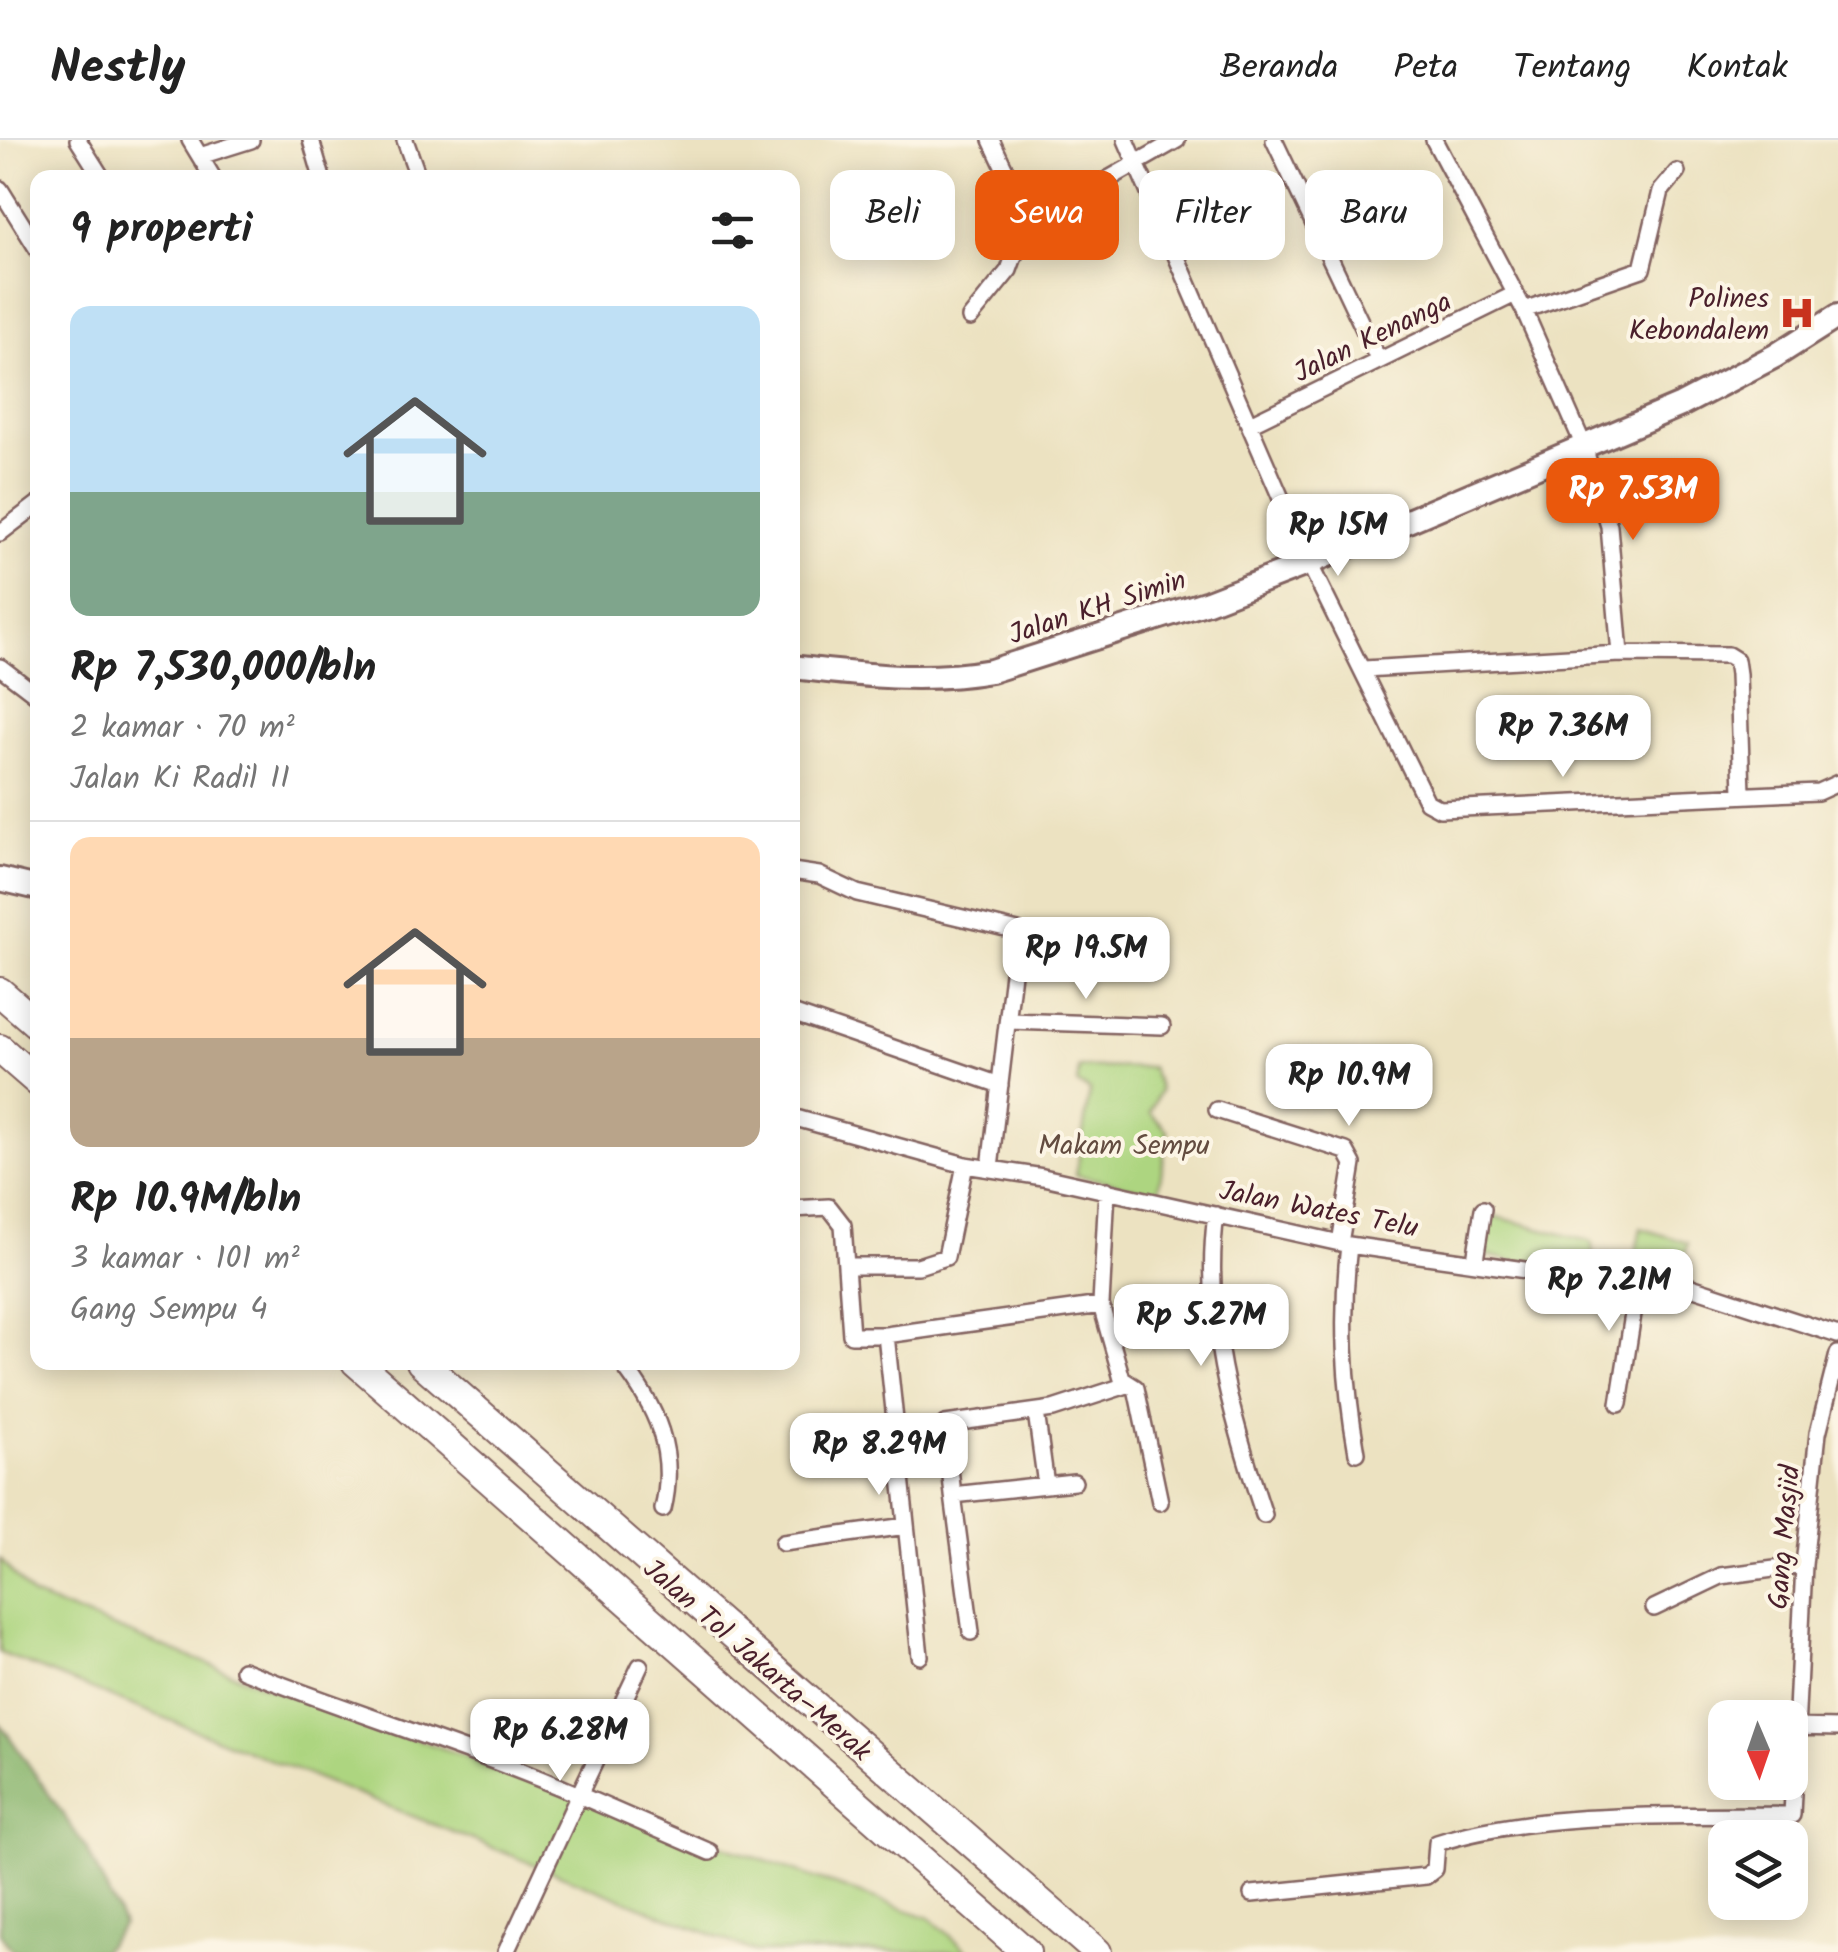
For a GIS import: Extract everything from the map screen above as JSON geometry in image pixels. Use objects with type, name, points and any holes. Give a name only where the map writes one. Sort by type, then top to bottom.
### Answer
[{"type":"highway","points":[[0,992],[30,1018]]},
{"type":"highway","points":[[0,1049],[30,1075]]},
{"type":"highway","name":"Jalan Tol Jakarta–Merak","points":[[365,1370],[1026,1952]]},
{"type":"highway","name":"Jalan Tol Jakarta–Merak","points":[[431,1370],[1096,1952]]},
{"type":"street","points":[[78,140],[97,170]]},
{"type":"street","points":[[190,140],[208,170]]},
{"type":"street","points":[[200,156],[251,140]]},
{"type":"street","points":[[310,140],[319,170]]},
{"type":"street","points":[[405,140],[414,168]]},
{"type":"street","points":[[991,140],[1005,170]]},
{"type":"street","points":[[1126,140],[1310,563],[1427,802],[1440,809],[1818,792],[1838,782]]},
{"type":"street","points":[[1119,173],[1177,140]]},
{"type":"street","points":[[1274,140],[1378,359]]},
{"type":"street","points":[[1434,140],[1524,310],[1583,444],[1609,526],[1620,654]]},
{"type":"street","points":[[1524,310],[1642,269],[1661,190],[1676,172]]},
{"type":"street","points":[[3,199],[30,238]]},
{"type":"street","points":[[970,318],[1013,260]]},
{"type":"street","name":"Jalan Kenanga","points":[[1250,424],[1516,294]]},
{"type":"street","name":"Jalan KH Simin","points":[[800,668],[921,680],[991,671],[1208,602],[1310,563],[1680,405],[1775,356],[1838,316]]},
{"type":"street","points":[[0,533],[30,510]]},
{"type":"street","points":[[1364,669],[1620,654],[1728,655],[1736,660],[1742,793]]},
{"type":"street","points":[[0,667],[30,690]]},
{"type":"street","points":[[800,871],[857,892],[1006,925],[1018,931],[990,1168]]},
{"type":"street","points":[[0,879],[30,886]]},
{"type":"street","points":[[800,1016],[1000,1086]]},
{"type":"street","points":[[1009,1021],[1162,1026]]},
{"type":"street","points":[[1217,1110],[1346,1152],[1352,1164],[1342,1310],[1344,1364],[1357,1453]]},
{"type":"street","name":"Jalan Wates Telu","points":[[800,1119],[965,1165],[1107,1190],[1344,1244],[1539,1272],[1685,1285],[1838,1335]]},
{"type":"street","points":[[848,1266],[906,1268],[946,1257],[965,1165]]},
{"type":"street","points":[[1107,1190],[1101,1305],[1125,1381],[1136,1388],[1160,1502]]},
{"type":"street","points":[[800,1208],[824,1206],[836,1213],[843,1225],[848,1266],[847,1331],[886,1335],[1101,1305]]},
{"type":"street","points":[[1475,1260],[1483,1209]]},
{"type":"street","points":[[1216,1215],[1210,1286],[1213,1322],[1264,1515]]},
{"type":"street","points":[[1619,1404],[1626,1386],[1638,1282]]},
{"type":"street","points":[[886,1335],[920,1656]]},
{"type":"street","name":"Gang Masjid","points":[[1796,1700],[1804,1564],[1818,1433],[1838,1354]]},
{"type":"street","points":[[627,1370],[655,1411],[664,1439],[669,1476],[663,1508]]},
{"type":"street","points":[[971,1632],[945,1424],[1036,1412],[1114,1393],[1125,1381]]},
{"type":"street","points":[[1036,1412],[1046,1485]]},
{"type":"street","points":[[953,1495],[1074,1482]]},
{"type":"street","points":[[783,1543],[906,1526]]},
{"type":"street","points":[[1654,1608],[1722,1576],[1804,1564]]},
{"type":"street","points":[[506,1952],[640,1666]]},
{"type":"street","points":[[243,1670],[350,1713],[462,1747],[710,1852]]},
{"type":"street","points":[[1808,1727],[1838,1728]]},
{"type":"street","name":"Gang Masjid","points":[[1252,1894],[1426,1876],[1434,1869],[1437,1843],[1513,1829],[1594,1817],[1792,1815],[1793,1800]]},
{"type":"green space","name":"Makam Sempu","points":[[1151,1067],[1160,1090],[1150,1113],[1168,1131],[1158,1193],[1076,1175],[1090,1090],[1077,1084],[1079,1068]]},
{"type":"green space","points":[[1490,1215],[1592,1242],[1593,1258],[1635,1255],[1641,1228],[1688,1243],[1679,1277],[1543,1268],[1482,1254]]},
{"type":"green space","points":[[0,1559],[32,1596],[278,1691],[930,1918],[969,1952],[756,1952],[0,1653]]},
{"type":"green space","points":[[0,1723],[86,1848],[123,1924],[101,1952],[13,1952],[0,1933]]},
{"type":"place","name":"Polines Kebondalem","points":[[1797,313]]}]
